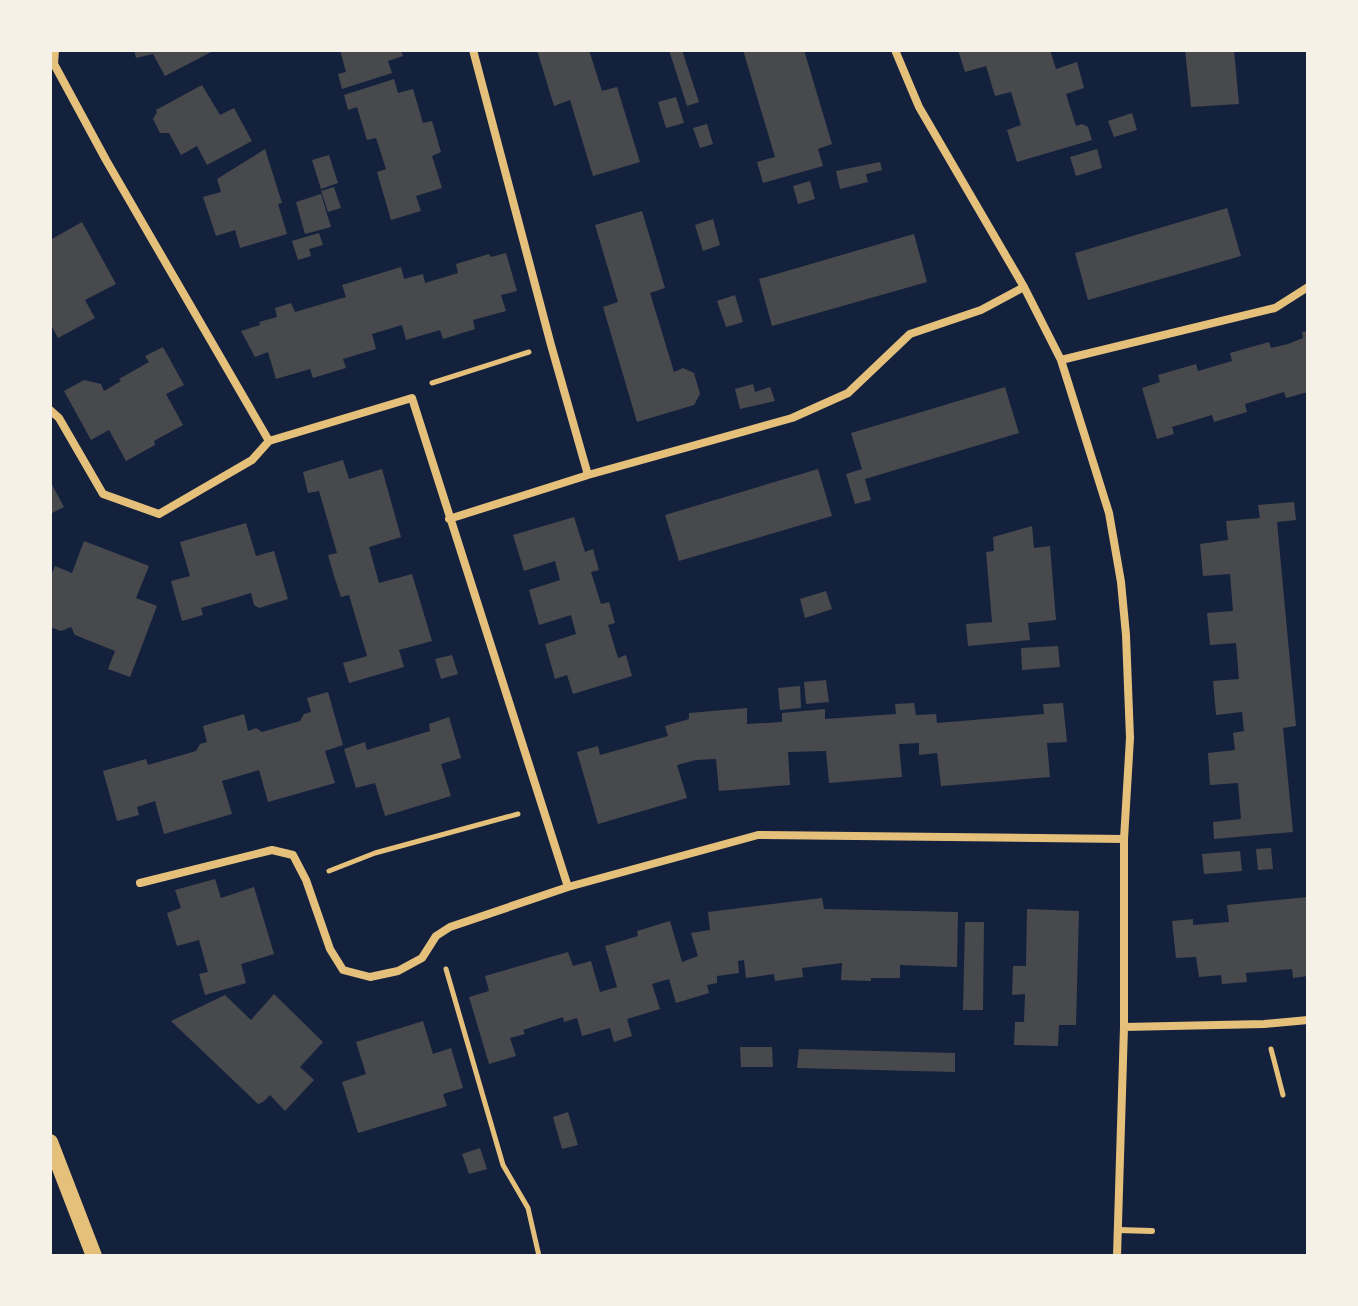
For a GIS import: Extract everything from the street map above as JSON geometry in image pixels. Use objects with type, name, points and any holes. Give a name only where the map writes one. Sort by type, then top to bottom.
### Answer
[{"type":"main road","points":[[50,1142],[94,1256]]},
{"type":"street","points":[[55,50],[52,64],[269,441]]},
{"type":"street","points":[[473,50],[588,475]]},
{"type":"street","points":[[895,50],[919,107],[1024,287],[1061,360],[1109,513],[1126,635],[1130,738],[1124,839],[1124,1027],[1117,1256]]},
{"type":"street","points":[[449,519],[588,475],[792,418],[848,393],[910,334],[981,310],[1024,287]]},
{"type":"street","points":[[1061,360],[1275,308],[1308,287]]},
{"type":"street","points":[[50,410],[59,418],[103,494],[159,514],[252,460],[269,441],[412,398],[568,887]]},
{"type":"street","points":[[140,883],[272,850],[293,855],[306,880],[330,949],[343,970],[370,977],[398,971],[422,958],[436,936],[450,927],[568,887],[758,835],[1124,839]]},
{"type":"street","points":[[1124,1027],[1308,1020]]},
{"type":"lane","points":[[1118,1230],[1152,1231]]},
{"type":"path","points":[[412,398],[430,384],[551,345]]},
{"type":"path","points":[[306,880],[375,853],[543,807]]},
{"type":"path","points":[[436,936],[503,1165],[528,1208],[539,1256]]},
{"type":"path","points":[[1264,1024],[1283,1095]]},
{"type":"building","points":[[134,50],[215,50],[165,76],[153,54],[136,58]]},
{"type":"building","points":[[340,50],[401,50],[403,56],[388,61],[392,73],[342,89],[338,74],[346,72]]},
{"type":"building","points":[[537,50],[589,50],[602,91],[617,87],[640,162],[593,176],[570,100],[554,106]]},
{"type":"building","points":[[669,50],[682,50],[699,102],[687,106]]},
{"type":"building","points":[[743,50],[804,50],[832,144],[818,149],[823,166],[763,183],[757,162],[775,157]]},
{"type":"building","points":[[958,50],[1050,50],[1056,69],[1077,62],[1084,88],[1066,94],[1076,126],[1082,124],[1088,127],[1092,140],[1017,162],[1007,130],[1021,125],[1011,92],[995,96],[986,66],[965,72]]},
{"type":"building","points":[[1185,50],[1234,50],[1239,104],[1191,107]]},
{"type":"building","points":[[394,79],[398,93],[413,89],[423,123],[432,121],[441,152],[432,156],[442,188],[416,196],[421,211],[391,220],[377,172],[386,169],[376,138],[367,140],[357,107],[348,110],[344,95]]},
{"type":"building","points":[[202,85],[220,115],[234,108],[252,141],[207,165],[197,146],[181,155],[169,133],[160,133],[153,119],[156,110]]},
{"type":"building","points":[[676,97],[684,123],[666,128],[658,102]]},
{"type":"building","points":[[1132,113],[1137,130],[1114,137],[1108,121]]},
{"type":"building","points":[[707,124],[713,144],[700,148],[693,128]]},
{"type":"building","points":[[265,149],[282,203],[278,204],[287,234],[240,248],[235,230],[216,236],[203,197],[221,192],[217,179]]},
{"type":"building","points":[[1097,149],[1102,168],[1076,176],[1070,157]]},
{"type":"building","points":[[329,155],[338,183],[321,189],[312,160]]},
{"type":"building","points":[[880,162],[882,170],[866,174],[868,182],[840,189],[836,171]]},
{"type":"building","points":[[810,181],[815,199],[798,204],[793,186]]},
{"type":"building","points":[[334,187],[341,208],[328,212],[321,191]]},
{"type":"building","points":[[321,194],[331,227],[305,234],[296,202]]},
{"type":"building","points":[[1227,208],[1241,256],[1088,300],[1075,253]]},
{"type":"building","points":[[642,211],[665,288],[650,293],[674,372],[683,368],[694,373],[700,394],[694,405],[637,422],[603,307],[618,302],[595,225]]},
{"type":"building","points":[[713,219],[720,245],[703,251],[695,225]]},
{"type":"building","points":[[82,222],[116,284],[85,300],[95,318],[58,338],[50,323],[50,240]]},
{"type":"building","points":[[319,233],[323,245],[309,249],[311,256],[298,260],[292,241]]},
{"type":"building","points":[[914,234],[927,282],[772,326],[759,279]]},
{"type":"building","points":[[506,253],[517,291],[501,295],[506,311],[473,320],[475,329],[443,339],[440,330],[406,340],[402,325],[372,334],[376,349],[343,359],[346,368],[313,378],[310,369],[276,379],[268,352],[255,357],[241,331],[277,317],[275,308],[291,303],[295,312],[346,297],[342,285],[401,267],[404,279],[423,274],[425,283],[458,273],[456,264],[489,254],[491,257]]},
{"type":"building","points":[[735,295],[743,322],[726,327],[717,301]]},
{"type":"building","points":[[1308,331],[1308,392],[1286,398],[1284,392],[1245,404],[1247,412],[1214,422],[1212,415],[1172,427],[1174,434],[1157,439],[1142,388],[1160,382],[1158,375],[1196,364],[1198,371],[1232,361],[1230,353],[1269,342],[1271,348],[1288,344],[1303,338],[1302,332]]},
{"type":"building","points":[[163,347],[184,385],[166,394],[183,425],[126,461],[109,430],[91,440],[64,391],[84,380],[101,384],[104,391],[149,362],[145,356]]},
{"type":"building","points":[[753,384],[755,392],[770,387],[775,401],[740,409],[735,389]]},
{"type":"building","points":[[1005,387],[1019,433],[865,479],[871,500],[855,504],[846,474],[862,469],[851,433]]},
{"type":"building","points":[[343,460],[349,479],[382,469],[401,537],[369,547],[379,583],[412,574],[432,641],[399,650],[404,667],[349,683],[343,663],[367,656],[349,595],[341,597],[334,576],[328,555],[337,553],[319,491],[308,493],[303,472]]},
{"type":"building","points":[[818,469],[832,516],[679,561],[665,515]]},
{"type":"building","points":[[50,481],[64,507],[50,514]]},
{"type":"building","points":[[1294,502],[1296,520],[1277,522],[1296,726],[1283,728],[1293,832],[1214,839],[1213,822],[1241,819],[1238,783],[1210,785],[1208,753],[1235,750],[1233,733],[1244,731],[1242,712],[1216,715],[1213,681],[1239,679],[1236,643],[1210,645],[1207,613],[1233,611],[1230,574],[1203,576],[1200,544],[1228,540],[1226,521],[1260,518],[1258,505]]},
{"type":"building","points":[[574,517],[585,552],[593,549],[599,570],[591,572],[601,604],[609,602],[615,623],[608,625],[618,658],[626,655],[632,676],[573,694],[567,675],[555,679],[545,644],[576,634],[571,615],[539,625],[529,590],[560,580],[555,561],[524,571],[513,535]]},
{"type":"building","points":[[246,523],[256,556],[274,551],[288,599],[259,608],[254,605],[251,593],[201,608],[203,615],[182,621],[171,581],[190,576],[180,542]]},
{"type":"building","points":[[1032,526],[1034,548],[1050,546],[1056,620],[1028,623],[1030,640],[968,646],[966,624],[992,622],[986,552],[994,551],[993,537]]},
{"type":"building","points":[[84,541],[149,566],[136,598],[157,606],[130,677],[108,669],[115,651],[75,635],[71,627],[61,631],[50,627],[50,578],[55,566],[72,573]]},
{"type":"building","points":[[826,591],[832,609],[805,618],[800,599]]},
{"type":"building","points":[[1058,646],[1060,667],[1022,670],[1021,648]]},
{"type":"building","points":[[452,655],[458,674],[441,679],[435,659]]},
{"type":"building","points":[[826,680],[829,702],[806,704],[804,682]]},
{"type":"building","points":[[800,686],[801,708],[780,710],[778,688]]},
{"type":"building","points":[[328,692],[343,745],[325,751],[335,783],[268,802],[259,770],[222,781],[232,814],[164,834],[155,801],[137,807],[139,815],[117,821],[103,771],[146,759],[148,765],[196,751],[200,744],[207,742],[203,726],[244,714],[248,731],[256,728],[262,732],[300,721],[304,714],[311,712],[307,698]]},
{"type":"building","points":[[914,703],[916,715],[936,714],[937,723],[1044,714],[1043,704],[1063,703],[1067,742],[1047,743],[1050,777],[941,786],[937,753],[919,755],[919,743],[899,744],[902,777],[829,783],[826,751],[788,752],[790,785],[719,791],[716,759],[696,760],[677,765],[687,798],[598,824],[577,752],[598,746],[600,755],[668,736],[665,726],[689,719],[689,713],[747,708],[747,724],[782,722],[782,713],[825,709],[825,719],[896,714],[895,704]]},
{"type":"building","points":[[449,717],[461,758],[441,764],[451,796],[385,816],[375,783],[356,788],[344,749],[365,742],[367,750],[430,731],[429,724]]},
{"type":"building","points":[[1271,848],[1273,869],[1258,870],[1256,849]]},
{"type":"building","points":[[1240,851],[1242,871],[1204,874],[1202,854]]},
{"type":"building","points":[[215,879],[221,898],[254,887],[274,954],[241,964],[246,983],[205,995],[199,974],[208,972],[199,940],[177,946],[167,913],[181,908],[175,890]]},
{"type":"building","points":[[1308,897],[1308,976],[1293,978],[1292,969],[1246,973],[1247,982],[1222,984],[1221,975],[1199,977],[1196,957],[1176,958],[1172,921],[1193,919],[1193,925],[1229,922],[1227,905]]},
{"type":"building","points":[[822,898],[824,909],[958,912],[957,967],[900,965],[900,978],[841,980],[842,963],[802,968],[803,977],[775,981],[774,974],[746,978],[744,960],[738,961],[739,973],[717,976],[717,983],[707,985],[709,993],[676,1003],[669,979],[652,984],[660,1009],[627,1019],[632,1036],[614,1042],[610,1028],[582,1036],[577,1018],[564,1022],[563,1017],[523,1030],[525,1034],[510,1038],[516,1056],[489,1064],[469,997],[489,991],[485,976],[568,952],[573,966],[591,961],[600,992],[617,987],[605,946],[638,936],[637,931],[670,921],[682,962],[698,956],[691,933],[710,930],[708,912]]},
{"type":"building","points":[[1027,909],[1079,911],[1076,1025],[1059,1025],[1058,1046],[1014,1045],[1015,1022],[1024,1022],[1025,994],[1012,995],[1013,966],[1026,966]]},
{"type":"building","points":[[965,922],[984,922],[983,1010],[963,1010]]},
{"type":"building","points":[[274,994],[323,1042],[300,1067],[314,1080],[285,1111],[270,1095],[258,1104],[171,1021],[225,995],[251,1020]]},
{"type":"building","points":[[423,1021],[433,1054],[451,1048],[463,1088],[443,1094],[447,1106],[358,1133],[342,1082],[366,1074],[356,1042]]},
{"type":"building","points":[[740,1047],[772,1047],[773,1067],[741,1067]]},
{"type":"building","points":[[799,1049],[955,1053],[955,1072],[797,1068]]},
{"type":"building","points":[[568,1112],[578,1145],[562,1149],[553,1117]]},
{"type":"building","points":[[480,1148],[487,1169],[469,1174],[462,1154]]}]
